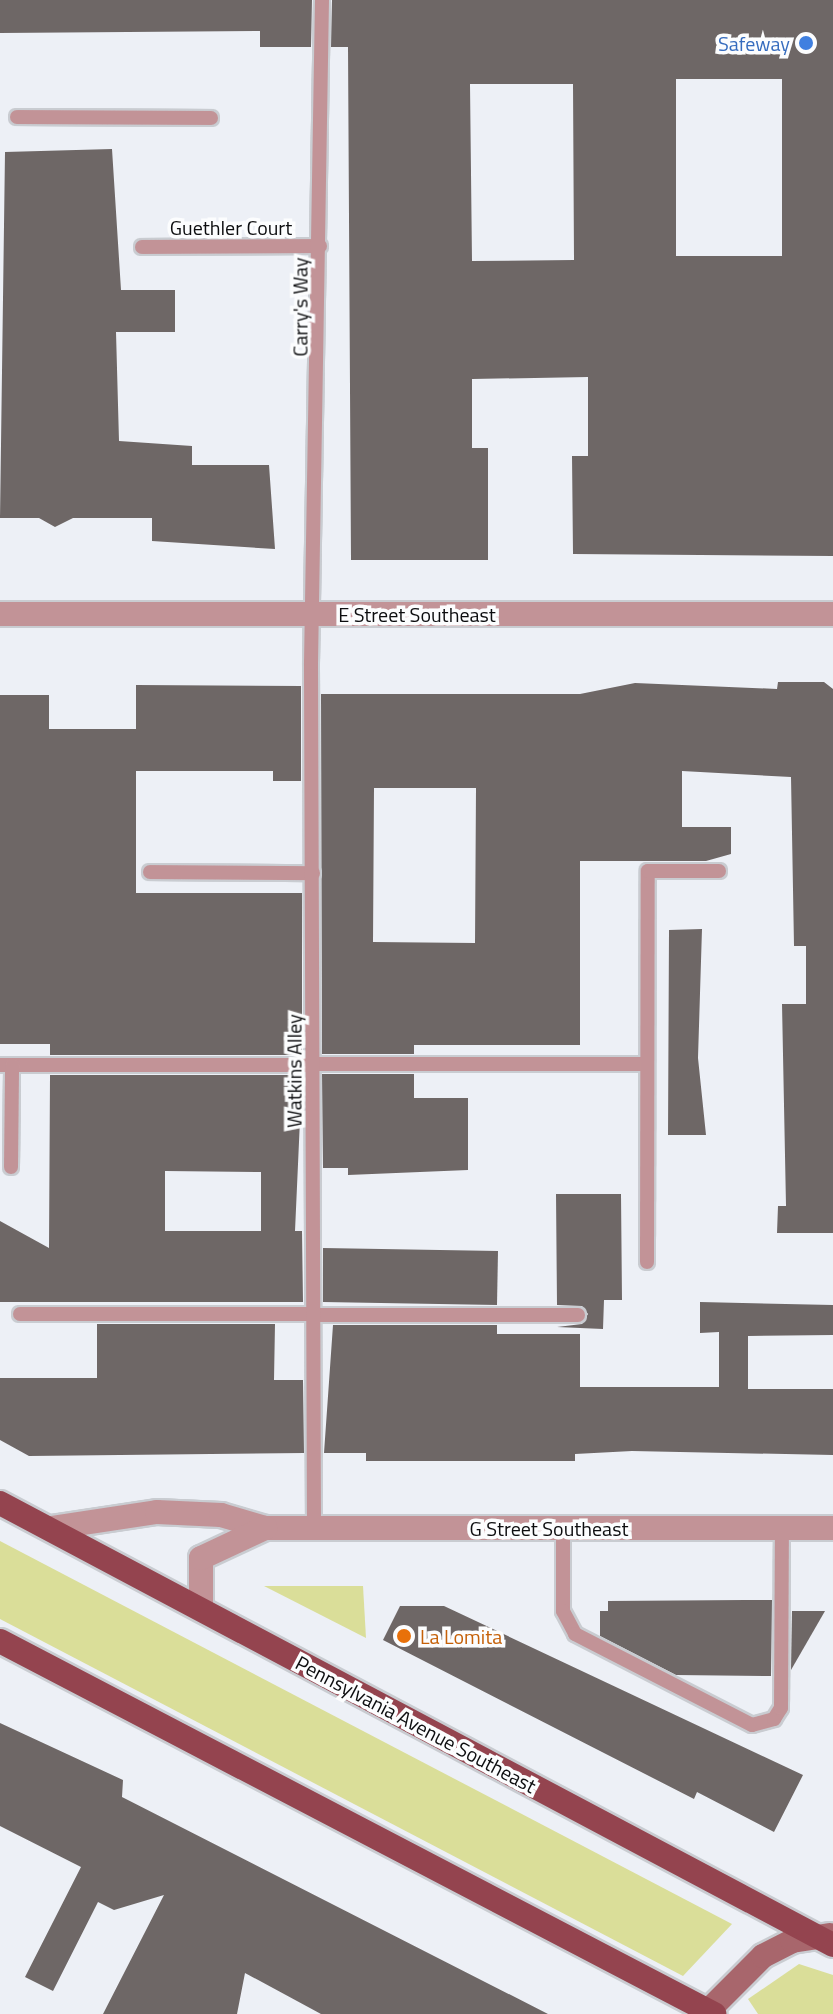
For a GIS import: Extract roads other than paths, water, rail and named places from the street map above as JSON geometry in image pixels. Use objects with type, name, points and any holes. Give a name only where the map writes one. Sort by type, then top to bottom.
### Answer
[{"type":"main road","name":"Pennsylvania Avenue Southeast","points":[[0,1503],[828,1939]]},
{"type":"main road","points":[[0,1641],[709,2013],[763,1956],[828,1939]]},
{"type":"street","name":"E Street Southeast","points":[[0,614],[833,614]]},
{"type":"street","name":"G Street Southeast","points":[[51,1528],[157,1512],[221,1515],[265,1528],[833,1528]]},
{"type":"street","name":"G Street Southeast","points":[[201,1608],[201,1558],[265,1528]]},
{"type":"lane","name":"Carry's Way","points":[[314,614],[322,0]]},
{"type":"lane","points":[[17,117],[211,118]]},
{"type":"lane","name":"Guethler Court","points":[[142,247],[320,246]]},
{"type":"lane","name":"Watkins Alley","points":[[314,614],[314,1528]]},
{"type":"lane","points":[[647,1262],[648,871],[719,871]]},
{"type":"lane","points":[[150,872],[313,873]]},
{"type":"lane","points":[[11,1167],[6,1065],[647,1064]]},
{"type":"lane","points":[[20,1314],[578,1315]]},
{"type":"lane","points":[[563,1528],[563,1611],[575,1634],[752,1725],[774,1719],[781,1708],[782,1528]]},
{"type":"place","name":"Safeway","points":[[806,43]]},
{"type":"place","name":"La Lomita","points":[[404,1636]]}]
